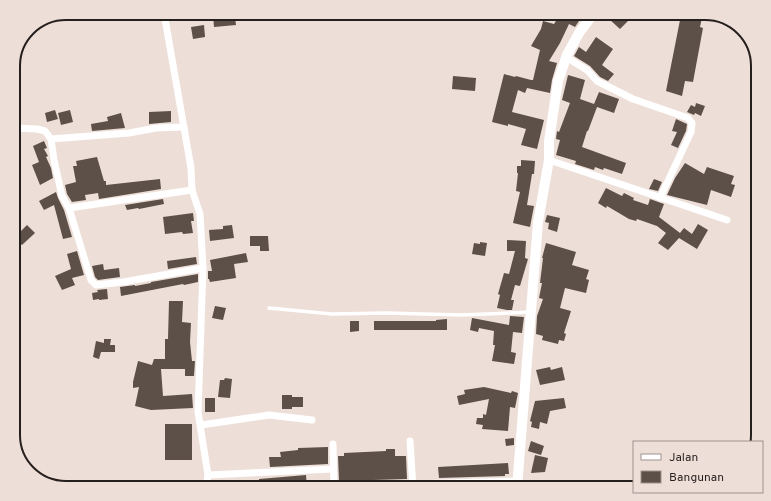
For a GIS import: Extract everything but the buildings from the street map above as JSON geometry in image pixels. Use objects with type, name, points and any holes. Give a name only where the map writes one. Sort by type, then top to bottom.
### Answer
[{"type":"street","points":[[165,20],[191,168],[192,190],[200,214],[203,268],[198,412],[208,475],[207,481]]},
{"type":"street","points":[[517,481],[538,222],[549,160],[548,141],[558,81],[566,57],[588,20]]},
{"type":"street","points":[[566,57],[587,70],[598,81],[633,99],[660,110],[688,118],[692,123],[691,132],[660,198]]},
{"type":"street","points":[[51,139],[111,135],[156,128],[184,127]]},
{"type":"street","points":[[20,128],[45,131],[51,139],[62,196],[69,208],[90,280],[96,285],[123,282],[203,268]]},
{"type":"street","points":[[549,160],[727,220]]},
{"type":"street","points":[[69,208],[192,190]]},
{"type":"street","points":[[201,424],[269,415],[312,420]]},
{"type":"street","points":[[410,441],[413,481]]},
{"type":"street","points":[[333,444],[334,481]]},
{"type":"street","points":[[208,475],[333,469]]},
{"type":"lane","points":[[269,308],[332,314],[386,313],[462,315],[531,312]]}]
